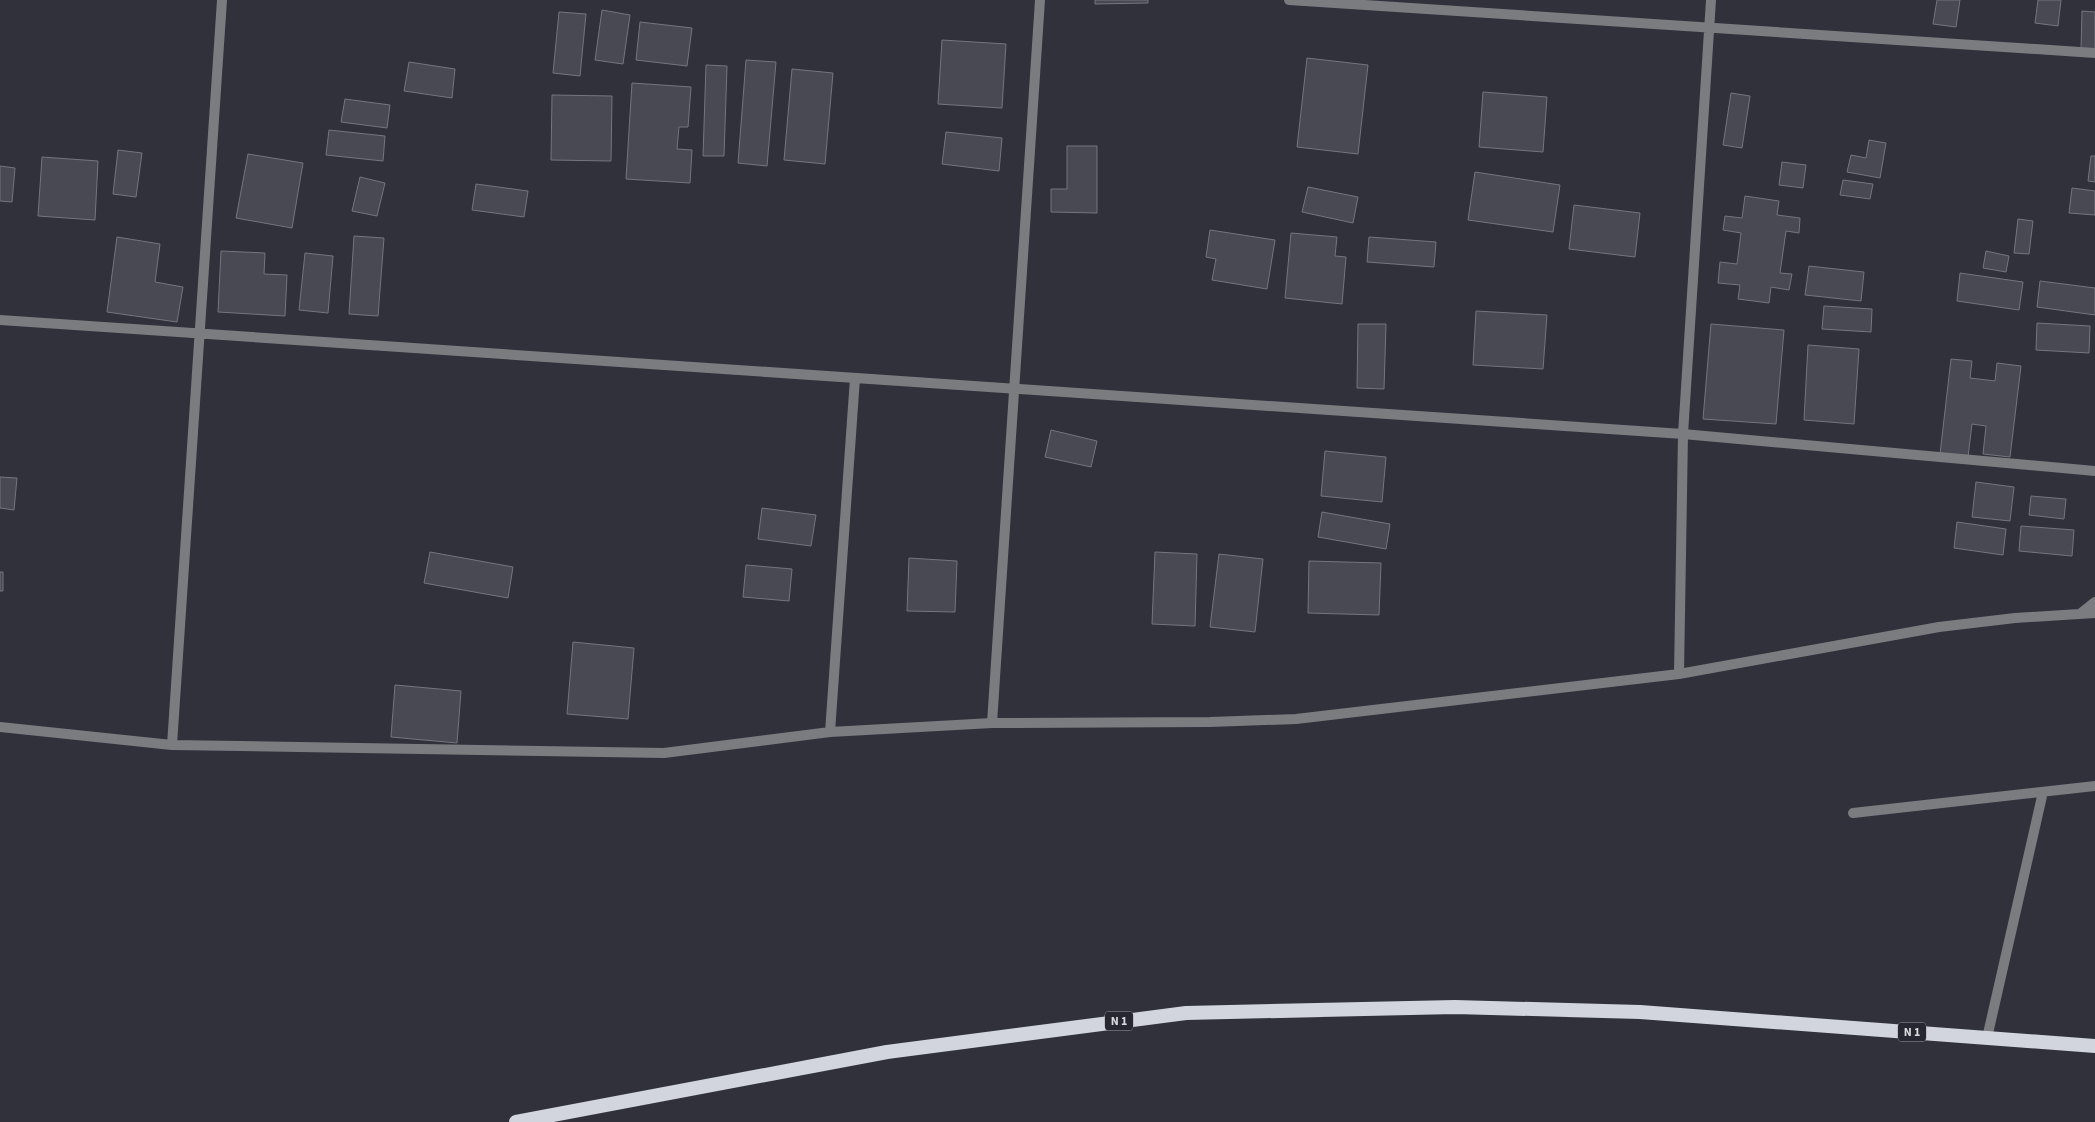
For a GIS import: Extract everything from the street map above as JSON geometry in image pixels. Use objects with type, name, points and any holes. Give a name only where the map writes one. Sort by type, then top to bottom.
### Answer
[{"type":"highway","name":"N 1","points":[[516,1122],[887,1052],[1186,1013],[1455,1007],[1640,1012],[2095,1046]]},
{"type":"street","points":[[172,745],[222,0]]},
{"type":"street","points":[[992,723],[1040,0]]},
{"type":"street","points":[[1289,0],[2095,52]]},
{"type":"street","points":[[1679,674],[1683,434],[1711,0]]},
{"type":"street","points":[[0,320],[1683,434],[2095,471]]},
{"type":"street","points":[[830,732],[855,378]]},
{"type":"street","points":[[2079,615],[2095,602]]},
{"type":"street","points":[[0,727],[172,745],[664,753],[830,732],[992,723],[1210,722],[1296,719],[1679,674],[1939,627],[2014,618],[2095,613]]},
{"type":"street","points":[[1853,813],[2095,786]]},
{"type":"street","points":[[1987,1038],[2042,792]]},
{"type":"building","points":[[1095,0],[1148,0],[1148,3],[1095,4]]},
{"type":"building","points":[[1937,0],[1960,0],[1956,27],[1933,24]]},
{"type":"building","points":[[2038,0],[2061,0],[2058,26],[2035,23]]},
{"type":"building","points":[[602,10],[630,15],[623,64],[595,60]]},
{"type":"building","points":[[2082,11],[2095,12],[2095,50],[2081,50]]},
{"type":"building","points":[[559,12],[586,14],[580,76],[553,73]]},
{"type":"building","points":[[640,22],[692,28],[687,66],[636,60]]},
{"type":"building","points":[[942,40],[1006,44],[1002,108],[938,104]]},
{"type":"building","points":[[1307,58],[1368,65],[1358,154],[1297,147]]},
{"type":"building","points":[[746,60],[776,62],[767,166],[738,163]]},
{"type":"building","points":[[409,62],[455,69],[452,98],[404,91]]},
{"type":"building","points":[[706,65],[727,66],[724,156],[703,156]]},
{"type":"building","points":[[792,69],[833,73],[825,164],[784,160]]},
{"type":"building","points":[[632,83],[691,87],[688,127],[679,127],[677,149],[692,150],[690,183],[626,179]]},
{"type":"building","points":[[1483,92],[1547,97],[1543,152],[1479,147]]},
{"type":"building","points":[[1731,93],[1750,96],[1742,148],[1723,145]]},
{"type":"building","points":[[552,95],[612,96],[611,161],[551,160]]},
{"type":"building","points":[[345,99],[390,105],[387,128],[341,122]]},
{"type":"building","points":[[329,130],[385,136],[383,161],[326,155]]},
{"type":"building","points":[[946,132],[1002,138],[999,171],[942,164]]},
{"type":"building","points":[[1869,140],[1886,143],[1880,178],[1847,172],[1851,155],[1866,158]]},
{"type":"building","points":[[1067,146],[1097,146],[1097,213],[1051,212],[1051,189],[1067,189]]},
{"type":"building","points":[[118,150],[142,153],[136,197],[113,194]]},
{"type":"building","points":[[248,154],[303,163],[292,228],[236,218]]},
{"type":"building","points":[[2091,156],[2095,156],[2095,182],[2088,181]]},
{"type":"building","points":[[42,157],[98,161],[95,220],[38,216]]},
{"type":"building","points":[[1782,162],[1806,165],[1803,188],[1779,185]]},
{"type":"building","points":[[0,166],[15,168],[12,202],[0,201]]},
{"type":"building","points":[[1475,172],[1560,185],[1553,232],[1468,220]]},
{"type":"building","points":[[360,177],[385,183],[377,216],[352,211]]},
{"type":"building","points":[[1843,180],[1873,184],[1870,199],[1840,195]]},
{"type":"building","points":[[476,184],[528,191],[524,217],[472,210]]},
{"type":"building","points":[[1308,187],[1358,197],[1353,223],[1302,212]]},
{"type":"building","points":[[2072,188],[2095,191],[2095,215],[2069,213]]},
{"type":"building","points":[[1745,196],[1779,201],[1777,215],[1800,218],[1799,233],[1786,231],[1780,273],[1792,274],[1789,290],[1771,287],[1769,303],[1738,299],[1740,285],[1718,283],[1720,262],[1737,264],[1741,233],[1723,230],[1725,216],[1742,218]]},
{"type":"building","points":[[1574,205],[1640,213],[1635,257],[1569,249]]},
{"type":"building","points":[[2018,219],[2033,221],[2029,254],[2014,253]]},
{"type":"building","points":[[1210,230],[1275,240],[1267,289],[1212,280],[1216,259],[1206,257]]},
{"type":"building","points":[[1291,233],[1337,237],[1335,256],[1346,257],[1342,304],[1285,298]]},
{"type":"building","points":[[354,236],[384,238],[378,316],[349,314]]},
{"type":"building","points":[[117,237],[160,244],[155,282],[183,287],[177,322],[107,312]]},
{"type":"building","points":[[1369,237],[1436,242],[1434,267],[1367,262]]},
{"type":"building","points":[[221,251],[265,253],[264,274],[287,275],[285,316],[218,312]]},
{"type":"building","points":[[1986,251],[2009,256],[2006,272],[1983,268]]},
{"type":"building","points":[[305,253],[333,256],[328,313],[299,310]]},
{"type":"building","points":[[1809,266],[1864,272],[1861,301],[1805,295]]},
{"type":"building","points":[[1960,273],[2023,282],[2019,310],[1957,301]]},
{"type":"building","points":[[2040,281],[2095,288],[2095,315],[2037,307]]},
{"type":"building","points":[[1824,306],[1872,309],[1871,332],[1822,329]]},
{"type":"building","points":[[1476,311],[1547,315],[1543,369],[1473,365]]},
{"type":"building","points":[[2037,323],[2090,326],[2089,353],[2036,350]]},
{"type":"building","points":[[1358,324],[1386,324],[1384,389],[1357,388]]},
{"type":"building","points":[[1711,324],[1784,330],[1776,424],[1703,419]]},
{"type":"building","points":[[1808,345],[1859,349],[1854,424],[1804,420]]},
{"type":"building","points":[[1951,359],[1972,361],[1970,378],[1995,381],[1997,363],[2021,366],[2010,457],[1983,454],[1986,426],[1972,424],[1968,457],[1940,454]]},
{"type":"building","points":[[1051,430],[1097,441],[1091,467],[1045,457]]},
{"type":"building","points":[[1325,451],[1386,457],[1382,502],[1321,496]]},
{"type":"building","points":[[0,477],[17,478],[14,510],[0,508]]},
{"type":"building","points":[[1976,482],[2014,487],[2010,521],[1972,517]]},
{"type":"building","points":[[2031,496],[2066,499],[2064,519],[2029,515]]},
{"type":"building","points":[[762,508],[816,515],[811,546],[758,539]]},
{"type":"building","points":[[1322,512],[1390,524],[1386,549],[1318,537]]},
{"type":"building","points":[[1957,522],[2006,529],[2003,555],[1954,548]]},
{"type":"building","points":[[2021,526],[2074,530],[2072,556],[2019,551]]},
{"type":"building","points":[[430,552],[513,567],[508,598],[424,583]]},
{"type":"building","points":[[1155,552],[1197,554],[1195,626],[1152,624]]},
{"type":"building","points":[[1219,554],[1263,559],[1255,632],[1210,627]]},
{"type":"building","points":[[909,558],[957,561],[955,612],[907,611]]},
{"type":"building","points":[[1309,561],[1381,563],[1379,615],[1308,613]]},
{"type":"building","points":[[746,565],[792,569],[789,601],[743,597]]},
{"type":"building","points":[[0,572],[3,572],[3,591],[0,591]]},
{"type":"building","points":[[573,642],[634,648],[628,719],[567,714]]},
{"type":"building","points":[[395,685],[461,691],[457,743],[391,737]]}]
